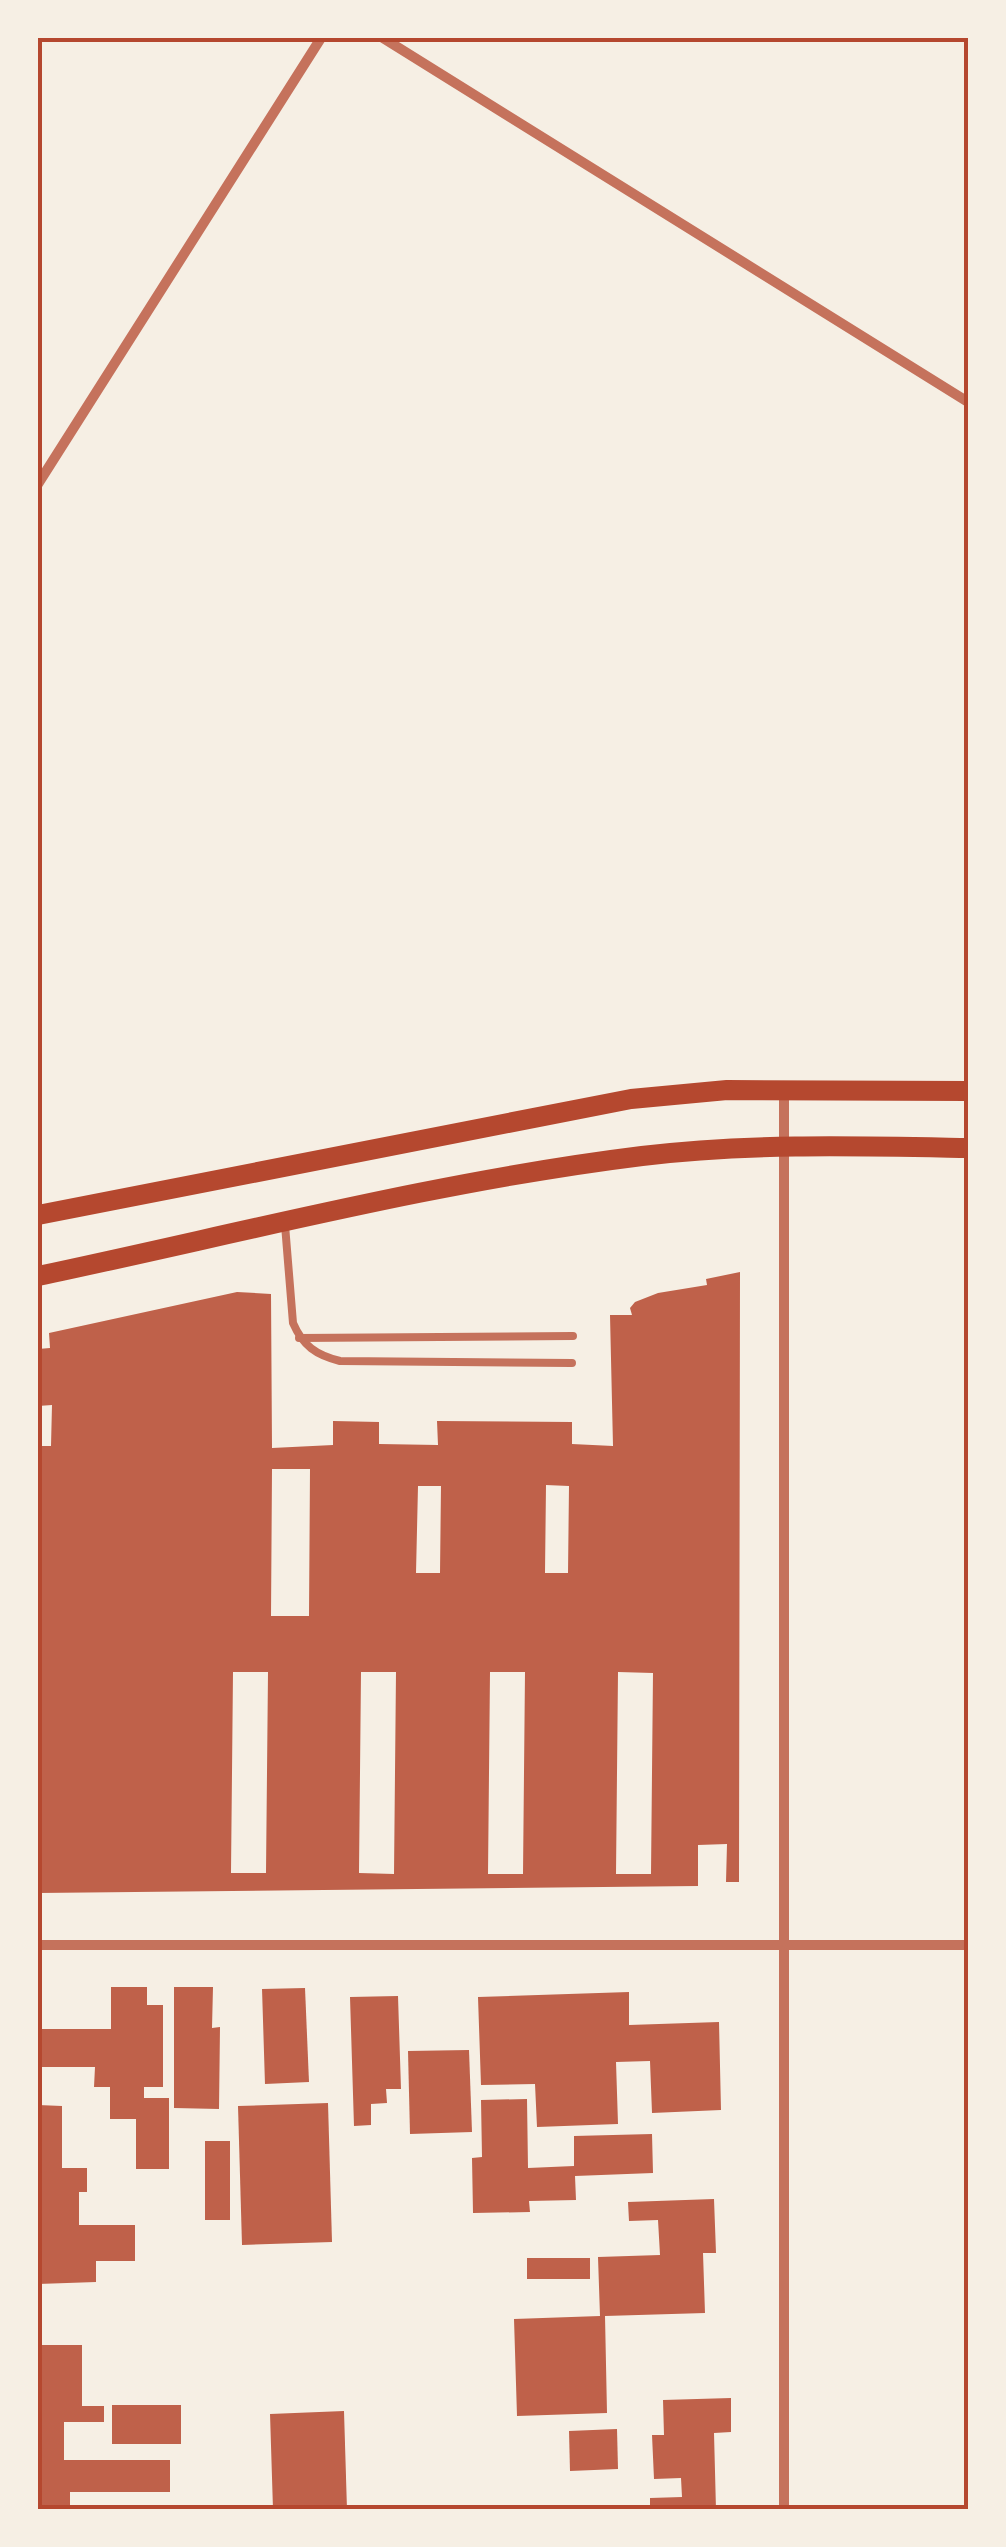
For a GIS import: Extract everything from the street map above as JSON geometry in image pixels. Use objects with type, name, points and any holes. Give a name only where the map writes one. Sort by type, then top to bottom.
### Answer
[{"type":"main road","points":[[38,1214],[631,1100],[727,1090],[968,1091]]},
{"type":"main road","points":[[38,1276],[639,1156],[785,1145],[968,1148]]},
{"type":"street","points":[[38,484],[321,38]]},
{"type":"street","points":[[383,38],[968,402]]},
{"type":"street","points":[[784,1090],[784,2510]]},
{"type":"street","points":[[38,1944],[968,1945]]},
{"type":"lane","points":[[285,1224],[289,1298],[300,1338],[318,1356],[340,1361],[572,1363]]},
{"type":"lane","points":[[300,1338],[573,1336]]},
{"type":"building","points":[[740,1272],[739,1882],[726,1882],[727,1844],[698,1845],[698,1886],[38,1893],[38,1446],[51,1446],[52,1405],[38,1406],[38,1349],[50,1348],[49,1333],[237,1292],[271,1294],[272,1448],[333,1445],[333,1421],[379,1422],[379,1444],[438,1445],[437,1421],[572,1422],[572,1444],[613,1446],[610,1315],[632,1315],[630,1308],[635,1302],[658,1293],[707,1285],[706,1279]],"holes":[[[272,1469],[310,1469],[309,1616],[271,1616]],[[546,1485],[569,1486],[568,1573],[545,1573]],[[418,1486],[441,1486],[440,1573],[416,1573]],[[233,1672],[268,1672],[266,1873],[231,1873]],[[361,1672],[396,1672],[394,1874],[359,1873]],[[490,1672],[525,1672],[523,1874],[488,1874]],[[618,1672],[653,1673],[651,1874],[616,1874]]]},
{"type":"building","points":[[111,1987],[147,1987],[147,2005],[163,2005],[163,2087],[144,2087],[144,2098],[169,2098],[169,2169],[136,2169],[136,2119],[110,2119],[110,2087],[94,2087],[95,2067],[38,2067],[38,2029],[111,2029]]},
{"type":"building","points":[[174,1987],[213,1987],[212,2028],[220,2027],[219,2109],[174,2108]]},
{"type":"building","points":[[305,1988],[309,2082],[265,2084],[262,1989]]},
{"type":"building","points":[[629,1992],[629,2025],[719,2022],[721,2110],[652,2113],[650,2061],[616,2062],[618,2124],[537,2127],[535,2084],[481,2085],[478,1997]]},
{"type":"building","points":[[398,1996],[401,2089],[386,2089],[387,2103],[371,2104],[371,2125],[354,2126],[350,1997]]},
{"type":"building","points":[[469,2050],[472,2132],[410,2134],[408,2051]]},
{"type":"building","points":[[527,2099],[528,2168],[574,2166],[574,2136],[652,2134],[653,2173],[575,2176],[576,2200],[529,2201],[530,2212],[473,2213],[472,2158],[482,2157],[481,2100]]},
{"type":"building","points":[[328,2103],[332,2242],[242,2245],[238,2106]]},
{"type":"building","points":[[38,2105],[62,2106],[62,2168],[87,2168],[87,2192],[79,2192],[79,2225],[135,2225],[135,2261],[96,2261],[96,2282],[38,2284]]},
{"type":"building","points":[[205,2141],[230,2141],[230,2220],[205,2220]]},
{"type":"building","points":[[714,2199],[716,2253],[703,2253],[705,2313],[605,2316],[607,2413],[517,2416],[514,2319],[600,2316],[598,2257],[660,2255],[658,2220],[629,2221],[628,2202]]},
{"type":"building","points":[[527,2258],[590,2258],[590,2279],[527,2279]]},
{"type":"building","points":[[38,2345],[82,2345],[82,2406],[104,2406],[104,2422],[64,2422],[64,2460],[170,2460],[170,2492],[70,2492],[70,2510],[38,2510]]},
{"type":"building","points":[[731,2398],[731,2432],[714,2433],[716,2510],[650,2510],[650,2498],[682,2497],[681,2478],[654,2479],[652,2435],[664,2435],[663,2400]]},
{"type":"building","points":[[112,2405],[181,2405],[181,2444],[112,2444]]},
{"type":"building","points":[[344,2411],[347,2510],[273,2510],[270,2414]]},
{"type":"building","points":[[617,2429],[618,2469],[570,2471],[569,2431]]}]
